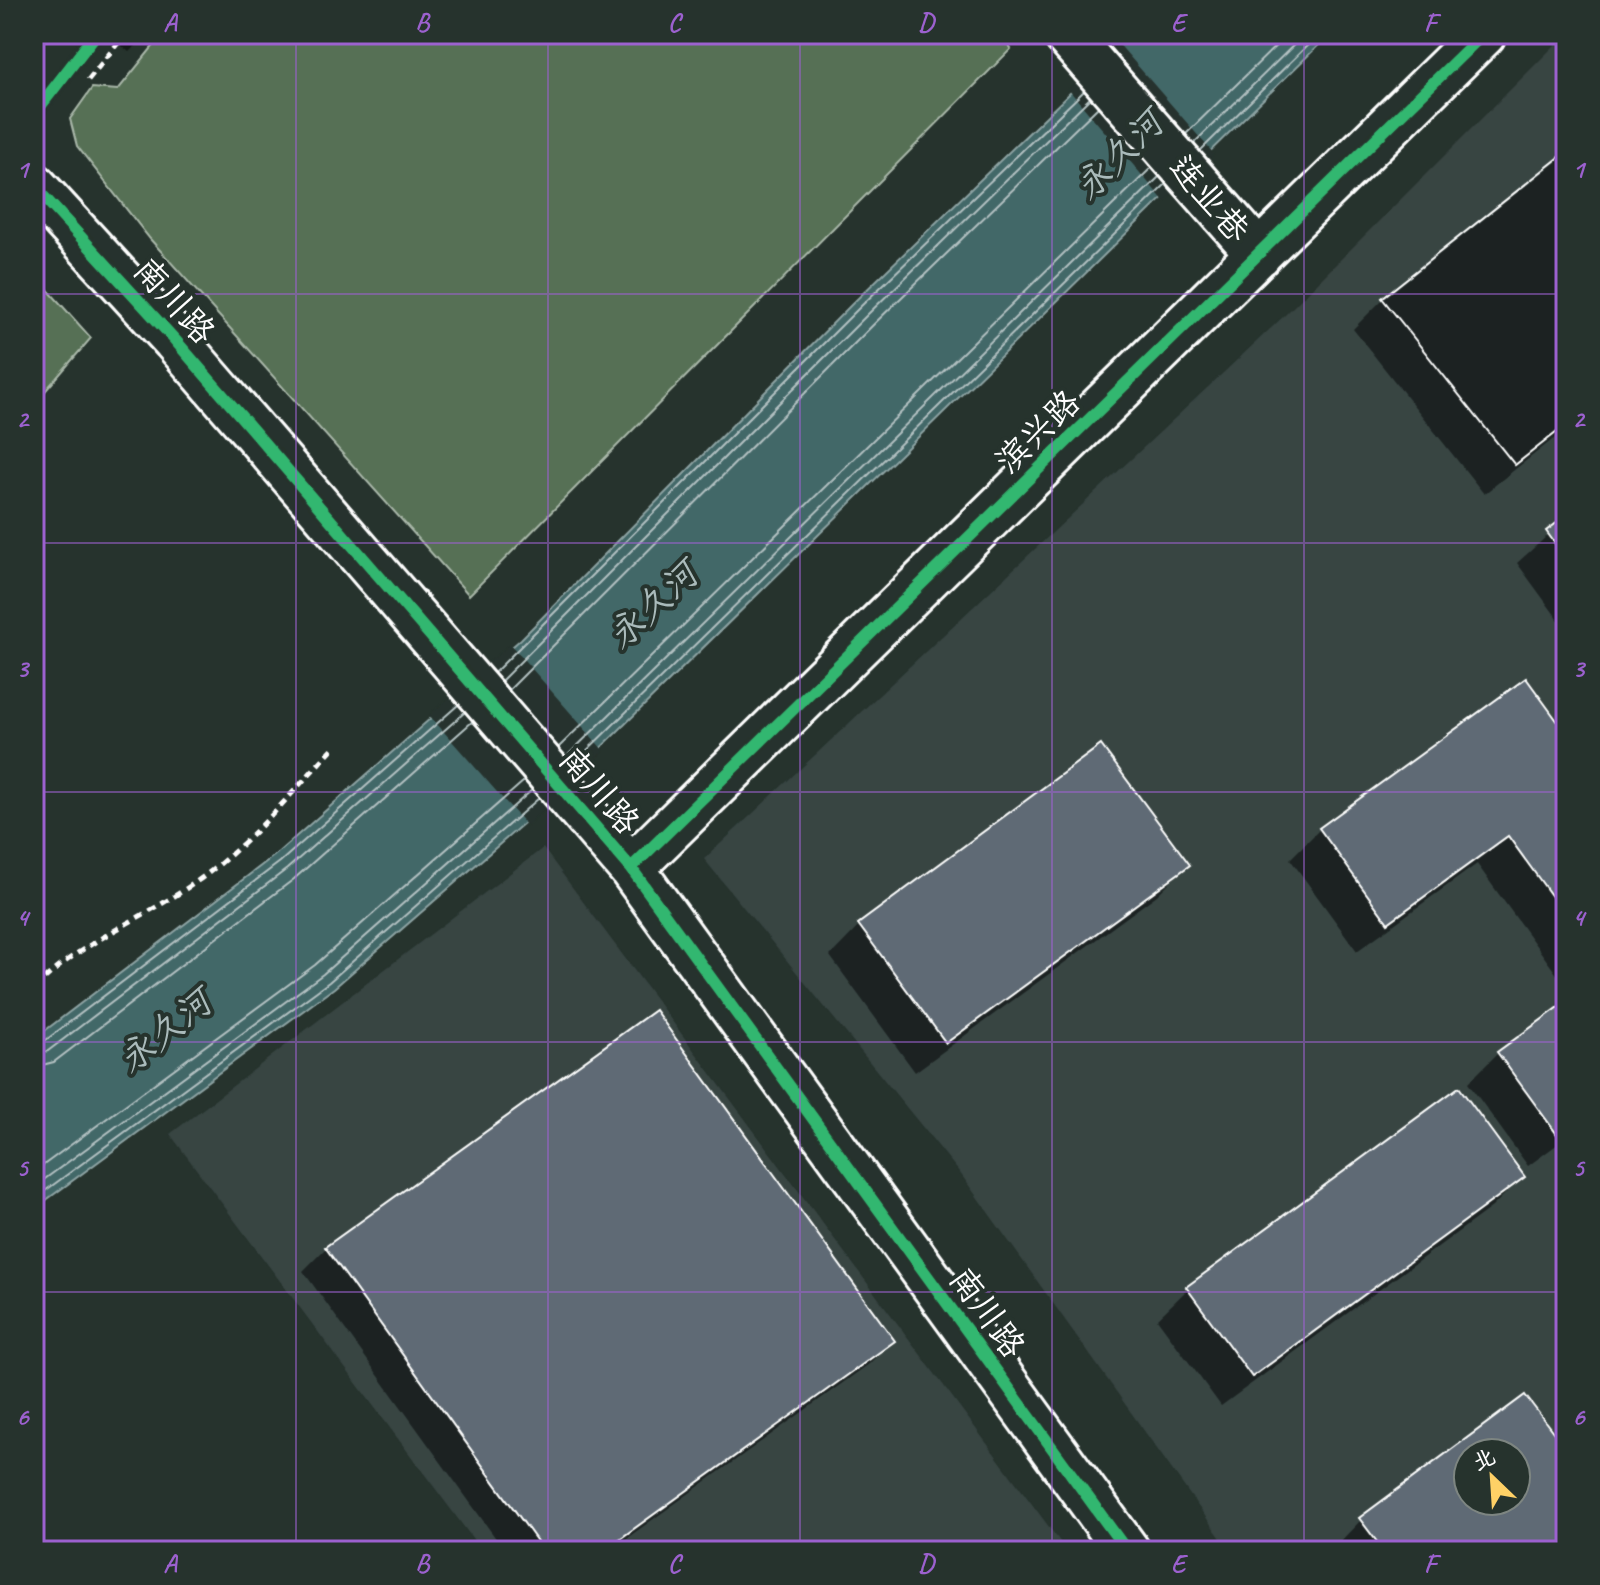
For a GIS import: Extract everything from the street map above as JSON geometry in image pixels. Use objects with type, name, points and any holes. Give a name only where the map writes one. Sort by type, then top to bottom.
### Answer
[{"type":"street","name":"滨兴路","points":[[631,868],[1483,34]]},
{"type":"street","name":"连业巷","points":[[1067,35],[1259,254]]},
{"type":"street","name":"南川路","points":[[34,186],[175,340],[631,868],[1127,1551]]},
{"type":"path","points":[[88,80],[122,38],[121,34]]},
{"type":"path","points":[[34,989],[55,967],[190,887],[255,832],[333,748]]},
{"type":"shaded area","points":[[1566,34],[1566,1551],[1230,1551],[960,1173],[704,859],[1285,315]]},
{"type":"shaded area","points":[[543,848],[1067,1551],[482,1551],[170,1134]]},
{"type":"green space","points":[[163,34],[998,34],[1011,49],[469,595],[150,239],[77,146],[70,119],[92,88],[118,90]]},
{"type":"green space","points":[[34,274],[91,338],[34,404]]},
{"type":"water","name":"永久河","points":[[1131,34],[1330,34],[524,823],[334,988],[34,1209],[34,1039],[275,855],[521,639],[853,303]]},
{"type":"pier","points":[[1117,42],[1214,154],[1165,202],[1068,89]]},
{"type":"pier","points":[[510,644],[604,751],[527,826],[429,715]]},
{"type":"building","points":[[1566,152],[1566,425],[1515,465],[1382,298]]},
{"type":"building","points":[[1561,156],[1566,162],[1566,425],[1515,465],[1382,298]]},
{"type":"building","points":[[1566,516],[1566,559],[1546,531]]},
{"type":"building","points":[[1526,678],[1566,733],[1566,916],[1508,836],[1388,923],[1319,828]]},
{"type":"building","points":[[1101,745],[1190,865],[946,1043],[858,924]]},
{"type":"building","points":[[1566,1002],[1566,1132],[1559,1137],[1497,1052]]},
{"type":"building","points":[[655,1010],[895,1341],[603,1551],[544,1551],[325,1247]]},
{"type":"building","points":[[1459,1087],[1525,1177],[1252,1377],[1186,1287]]},
{"type":"building","points":[[1525,1395],[1566,1449],[1566,1551],[1384,1551],[1359,1518],[1452,1449],[1452,1517],[1532,1517],[1532,1437],[1468,1437]]},
{"type":"cycle path","points":[[34,114],[96,34]]},
{"type":"cycle path","points":[[631,868],[1483,34]]},
{"type":"cycle path","points":[[34,186],[175,340],[631,868],[1127,1551]]}]
